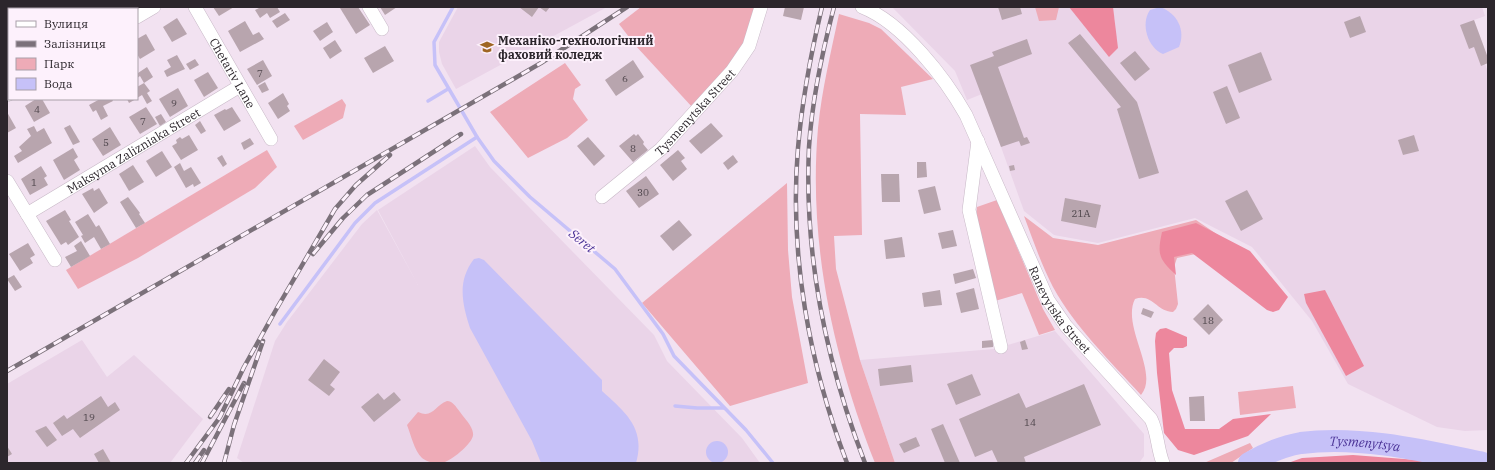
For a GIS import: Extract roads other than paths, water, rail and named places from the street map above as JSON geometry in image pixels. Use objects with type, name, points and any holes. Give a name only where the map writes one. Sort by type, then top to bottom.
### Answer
[{"type":"street","points":[[138,16],[154,7]]},
{"type":"street","name":"Chetariv Lane","points":[[195,7],[271,139]]},
{"type":"street","points":[[369,7],[382,29]]},
{"type":"street","name":"Tysmenytska Street","points":[[602,197],[661,149],[732,71],[749,46],[761,7]]},
{"type":"street","name":"Ranevytska Street","points":[[862,7],[886,21],[906,38],[942,77],[963,110],[978,141],[1048,300],[1066,326],[1151,419],[1157,435],[1159,454],[1163,463]]},
{"type":"street","name":"Maksyma Zalizniaka Street","points":[[27,214],[240,86]]},
{"type":"street","points":[[978,141],[969,210],[1001,347]]},
{"type":"street","points":[[7,181],[55,260]]},
{"type":"water","points":[[1160,7],[1171,13],[1181,28],[1181,41],[1179,47],[1163,54],[1153,47],[1147,35],[1146,28],[1147,16],[1150,10]]},
{"type":"water","points":[[479,258],[484,260],[602,380],[602,391],[626,414],[636,430],[638,451],[636,463],[541,463],[532,441],[470,328],[467,319],[463,301],[463,284],[469,267],[474,259]]},
{"type":"water","points":[[717,441],[721,442],[727,448],[727,456],[721,462],[717,463],[713,462],[707,456],[706,452],[707,448],[713,442]]},
{"type":"waterway","name":"Seret","points":[[453,7],[434,42],[435,65],[477,137],[494,161],[530,197],[615,269],[663,334],[674,356],[746,430],[773,463]]},
{"type":"waterway","points":[[428,101],[448,89]]},
{"type":"waterway","points":[[280,324],[355,223],[375,203],[477,137]]},
{"type":"waterway","points":[[675,406],[724,408]]},
{"type":"waterway","name":"Tysmenytsya","points":[[1249,463],[1261,456],[1294,444],[1323,441],[1346,441],[1416,449],[1483,463]]},
{"type":"railway","points":[[7,371],[541,63],[627,7]]},
{"type":"railway","points":[[822,7],[807,77],[802,112],[796,188],[797,228],[800,268],[812,348],[822,387],[847,463]]},
{"type":"railway","points":[[834,7],[818,76],[810,129],[808,187],[810,228],[820,308],[829,347],[851,425],[865,463]]},
{"type":"railway","points":[[313,254],[343,218],[367,195],[461,134]]},
{"type":"railway","points":[[186,463],[220,417],[244,367],[335,209],[356,185],[390,155]]},
{"type":"railway","points":[[224,463],[234,425],[263,341]]},
{"type":"railway","points":[[202,463],[244,383]]},
{"type":"railway","points":[[210,417],[229,389]]},
{"type":"railway","points":[[195,463],[204,450]]},
{"type":"place","name":"Механіко-технологічний фаховий коледж","points":[[487,47]]}]
